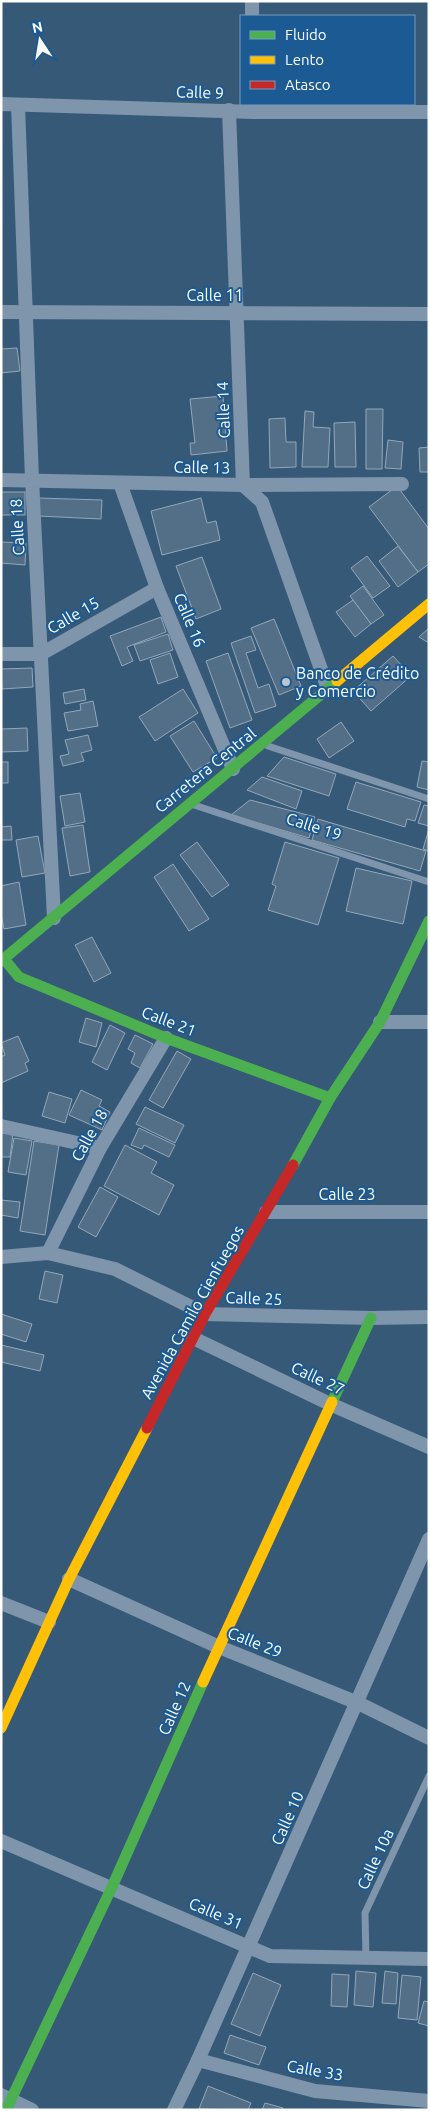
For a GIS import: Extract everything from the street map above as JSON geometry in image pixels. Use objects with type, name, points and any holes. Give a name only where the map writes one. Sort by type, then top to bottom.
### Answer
[{"type":"main road","name":"Carretera Central","points":[[3,960],[429,604]]},
{"type":"main road","name":"Avenida Camilo Cienfuegos","points":[[1,1728],[69,1579],[193,1338],[330,1098],[380,1022],[429,921]]},
{"type":"main road","name":"Calle 21","points":[[3,960],[20,977],[166,1038],[330,1098]]},
{"type":"main road","name":"Calle 12","points":[[6,2102],[112,1887],[330,1404],[371,1318]]},
{"type":"street","points":[[252,1],[252,15]]},
{"type":"street","name":"Calle 9","points":[[1,104],[229,110],[254,108],[429,112]]},
{"type":"street","name":"Calle 18","points":[[18,105],[32,479],[54,918]]},
{"type":"street","name":"Calle 14","points":[[229,110],[243,485]]},
{"type":"street","name":"Calle 11","points":[[1,312],[429,314]]},
{"type":"street","name":"Calle 13","points":[[1,480],[32,479],[243,485],[402,484]]},
{"type":"street","name":"Calle 16","points":[[120,483],[157,588],[233,769]]},
{"type":"street","points":[[243,485],[262,502],[328,689]]},
{"type":"street","name":"Calle 15","points":[[1,654],[41,654],[157,588]]},
{"type":"street","points":[[380,1022],[429,1022]]},
{"type":"street","name":"Calle 18","points":[[48,1253],[100,1148],[166,1038]]},
{"type":"street","points":[[1,1126],[100,1148]]},
{"type":"street","name":"Calle 23","points":[[266,1212],[429,1212]]},
{"type":"street","name":"Calle 25","points":[[1,1257],[48,1253],[115,1269],[206,1314],[371,1318],[429,1317]]},
{"type":"street","name":"Calle 27","points":[[193,1338],[330,1404],[429,1447]]},
{"type":"street","name":"Calle 10","points":[[174,2110],[358,1703],[429,1539]]},
{"type":"street","name":"Calle 29","points":[[69,1579],[220,1647],[358,1703],[429,1738]]},
{"type":"street","points":[[1,1603],[49,1622]]},
{"type":"street","name":"Calle 31","points":[[1,1841],[270,1956],[429,1959]]},
{"type":"street","name":"Calle 33","points":[[198,2060],[315,2091],[429,2101]]},
{"type":"street","points":[[6,2102],[32,2110]]},
{"type":"lane","points":[[263,744],[429,799]]},
{"type":"lane","name":"Calle 19","points":[[189,804],[429,882]]},
{"type":"lane","name":"Calle 10a","points":[[366,1958],[366,1913],[429,1776]]},
{"type":"building","points":[[17,348],[20,371],[1,373],[1,349]]},
{"type":"building","points":[[223,396],[227,451],[191,455],[190,443],[195,443],[190,399]]},
{"type":"building","points":[[366,409],[383,409],[382,469],[366,469]]},
{"type":"building","points":[[305,411],[314,412],[313,427],[330,428],[328,467],[302,467]]},
{"type":"building","points":[[285,418],[286,442],[296,442],[296,467],[270,468],[269,419]]},
{"type":"building","points":[[355,422],[356,467],[335,467],[334,423]]},
{"type":"building","points":[[388,440],[403,442],[401,469],[385,468]]},
{"type":"building","points":[[429,447],[429,472],[420,472],[419,448]]},
{"type":"building","points":[[397,486],[429,529],[429,564],[418,572],[369,507]]},
{"type":"building","points":[[1,492],[25,492],[25,515],[1,515]]},
{"type":"building","points":[[39,498],[102,500],[101,519],[38,516]]},
{"type":"building","points":[[201,498],[207,523],[216,521],[220,540],[162,555],[151,511]]},
{"type":"building","points":[[1,542],[26,543],[25,565],[1,563]]},
{"type":"building","points":[[398,546],[418,572],[398,587],[379,561]]},
{"type":"building","points":[[367,556],[390,586],[373,598],[351,568]]},
{"type":"building","points":[[202,557],[221,609],[196,619],[176,566]]},
{"type":"building","points":[[363,586],[384,615],[371,624],[350,596]]},
{"type":"building","points":[[353,600],[371,624],[355,637],[336,612]]},
{"type":"building","points":[[161,617],[166,632],[127,647],[133,661],[122,666],[110,636]]},
{"type":"building","points":[[274,619],[301,686],[279,695],[251,628]]},
{"type":"building","points":[[429,628],[429,643],[419,637]]},
{"type":"building","points":[[168,634],[173,650],[140,661],[134,645]]},
{"type":"building","points":[[251,636],[256,650],[246,653],[258,688],[269,684],[276,706],[255,713],[231,643]]},
{"type":"building","points":[[170,653],[178,677],[158,684],[150,660]]},
{"type":"building","points":[[228,653],[252,720],[230,728],[206,661]]},
{"type":"building","points":[[393,656],[411,676],[371,711],[353,691]]},
{"type":"building","points":[[32,668],[33,687],[2,689],[1,669]]},
{"type":"building","points":[[84,689],[86,700],[65,704],[63,693]]},
{"type":"building","points":[[183,689],[198,713],[155,741],[139,717]]},
{"type":"building","points":[[93,701],[98,726],[68,731],[64,713],[81,710],[80,704]]},
{"type":"building","points":[[194,721],[217,758],[193,772],[170,736]]},
{"type":"building","points":[[341,722],[354,741],[329,758],[317,739]]},
{"type":"building","points":[[27,728],[28,751],[1,752],[1,729]]},
{"type":"building","points":[[88,735],[92,750],[81,753],[84,761],[63,766],[60,756],[69,754],[65,740]]},
{"type":"building","points":[[284,757],[336,774],[329,796],[267,776]]},
{"type":"building","points":[[422,761],[429,762],[429,790],[417,787]]},
{"type":"building","points":[[1,762],[8,762],[8,783],[1,783]]},
{"type":"building","points":[[262,777],[302,791],[296,809],[247,790]]},
{"type":"building","points":[[356,782],[421,802],[415,821],[407,819],[405,827],[347,809]]},
{"type":"building","points":[[80,793],[85,822],[65,826],[60,796]]},
{"type":"building","points":[[250,800],[315,817],[309,838],[231,815]]},
{"type":"building","points":[[424,805],[429,806],[429,826],[418,823]]},
{"type":"building","points":[[318,819],[426,851],[420,871],[312,840]]},
{"type":"building","points":[[83,825],[90,872],[70,876],[62,828]]},
{"type":"building","points":[[11,826],[12,840],[1,840],[1,827]]},
{"type":"building","points":[[429,829],[429,851],[423,849]]},
{"type":"building","points":[[38,836],[45,873],[22,877],[16,840]]},
{"type":"building","points":[[197,842],[229,885],[212,897],[180,855]]},
{"type":"building","points":[[285,842],[339,858],[318,925],[268,910],[276,886],[272,884]]},
{"type":"building","points":[[173,864],[209,919],[189,931],[154,877]]},
{"type":"building","points":[[356,868],[412,881],[403,924],[346,911]]},
{"type":"building","points":[[19,882],[26,925],[4,929],[1,914],[1,886]]},
{"type":"building","points":[[92,937],[111,973],[94,982],[75,945]]},
{"type":"building","points":[[86,1018],[102,1023],[96,1047],[79,1042]]},
{"type":"building","points":[[110,1025],[125,1033],[107,1070],[92,1062]]},
{"type":"building","points":[[135,1035],[153,1044],[140,1068],[131,1063],[135,1053],[128,1049]]},
{"type":"building","points":[[18,1036],[29,1061],[25,1063],[28,1071],[1,1083],[1,1057],[5,1055],[1,1043]]},
{"type":"building","points":[[177,1051],[191,1059],[163,1108],[149,1100]]},
{"type":"building","points":[[81,1090],[102,1100],[99,1106],[110,1112],[102,1130],[69,1115]]},
{"type":"building","points":[[49,1092],[72,1099],[65,1123],[42,1116]]},
{"type":"building","points":[[145,1107],[184,1125],[175,1143],[136,1124]]},
{"type":"building","points":[[139,1128],[175,1145],[169,1157],[144,1145],[142,1149],[131,1145]]},
{"type":"building","points":[[1,1133],[13,1134],[10,1157],[1,1157]]},
{"type":"building","points":[[14,1138],[32,1141],[26,1175],[8,1172]]},
{"type":"building","points":[[34,1141],[59,1145],[45,1235],[20,1231]]},
{"type":"building","points":[[125,1145],[157,1162],[151,1173],[174,1185],[159,1215],[104,1186]]},
{"type":"building","points":[[100,1187],[118,1197],[96,1237],[78,1227]]},
{"type":"building","points":[[1,1200],[20,1202],[18,1218],[1,1215]]},
{"type":"building","points":[[45,1271],[63,1275],[57,1303],[39,1299]]},
{"type":"building","points":[[1,1314],[32,1324],[26,1342],[1,1334]]},
{"type":"building","points":[[1,1345],[44,1355],[40,1371],[1,1362]]},
{"type":"building","points":[[356,1971],[376,1973],[373,2007],[354,2005]]},
{"type":"building","points":[[385,1971],[398,1973],[396,2004],[382,2003]]},
{"type":"building","points":[[253,1973],[281,1985],[260,2036],[231,2024]]},
{"type":"building","points":[[332,1974],[349,1975],[347,2007],[331,2006]]},
{"type":"building","points":[[402,1975],[421,1977],[417,2020],[398,2018]]},
{"type":"building","points":[[424,2001],[429,2002],[429,2026],[418,2023]]},
{"type":"building","points":[[230,2035],[266,2047],[259,2065],[224,2053]]},
{"type":"building","points":[[208,2086],[251,2103],[248,2110],[199,2109]]},
{"type":"building","points":[[265,2103],[283,2108],[282,2110],[262,2110]]},
{"type":"traffic: fast","points":[[1,961],[337,681]]},
{"type":"traffic: fast","points":[[293,1165],[330,1098],[380,1022],[429,921]]},
{"type":"traffic: fast","points":[[4,959],[19,977],[166,1038],[330,1098]]},
{"type":"traffic: fast","points":[[332,1402],[371,1318]]},
{"type":"traffic: fast","points":[[6,2110],[112,1887],[203,1682]]},
{"type":"traffic: slow","points":[[337,681],[429,604]]},
{"type":"traffic: slow","points":[[203,1682],[332,1402]]},
{"type":"traffic: slow","points":[[1,1728],[69,1579],[147,1428]]},
{"type":"traffic: jam","points":[[147,1428],[205,1314],[293,1165]]},
{"type":"place","name":"Banco de Crédito y Comercio","points":[[286,682]]}]
